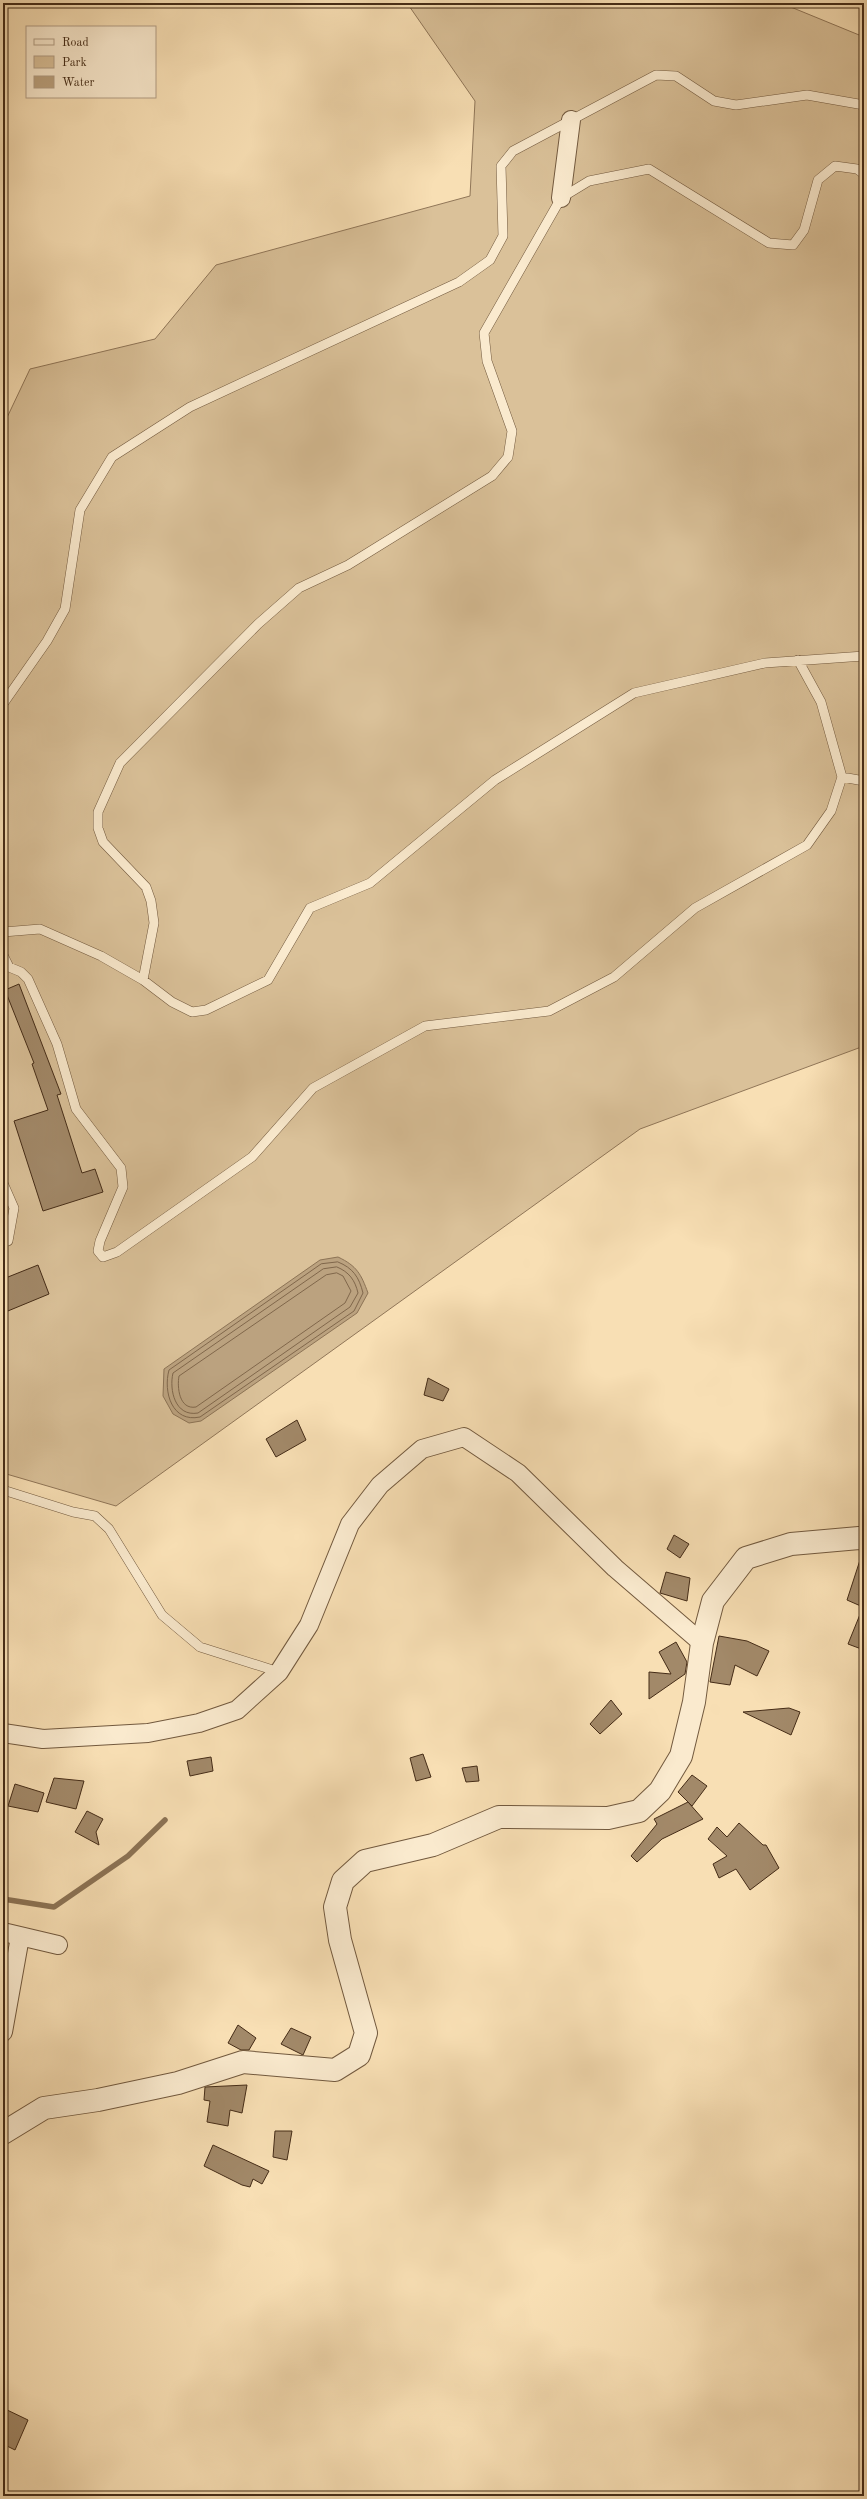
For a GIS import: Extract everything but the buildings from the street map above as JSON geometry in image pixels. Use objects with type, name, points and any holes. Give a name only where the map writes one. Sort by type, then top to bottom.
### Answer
[{"type":"street","points":[[561,198],[571,120]]},
{"type":"street","points":[[3,1733],[43,1739],[148,1733],[199,1723],[237,1710],[280,1672],[309,1625],[350,1524],[380,1485],[422,1449],[464,1436],[518,1473],[615,1568],[702,1643]]},
{"type":"street","points":[[3,2134],[44,2108],[98,2100],[178,2082],[243,2062],[335,2070],[360,2056],[366,2033],[340,1940],[335,1907],[343,1881],[365,1861],[433,1845],[499,1817],[608,1818],[639,1811],[660,1791],[681,1756],[694,1702],[702,1643],[713,1601],[746,1558],[791,1544],[858,1538],[864,1539]]},
{"type":"street","points":[[3,2032],[11,1935],[58,1945]]},
{"type":"lane","points":[[3,704],[47,641],[65,609],[80,510],[112,457],[190,407],[459,282],[490,260],[503,236],[501,166],[514,151],[656,75],[676,76],[714,101],[736,105],[807,95],[864,104]]},
{"type":"lane","points":[[143,980],[154,923],[151,901],[146,888],[104,842],[98,828],[98,812],[120,763],[258,624],[299,588],[348,565],[492,476],[508,457],[512,431],[487,361],[484,333],[561,198],[589,181],[649,169],[769,243],[793,245],[804,230],[818,180],[835,166],[857,169],[864,174]]},
{"type":"lane","points":[[3,932],[40,929],[101,956],[143,980],[172,1002],[192,1012],[206,1010],[268,980],[310,908],[370,883],[496,780],[634,693],[765,663],[864,656]]},
{"type":"lane","points":[[3,955],[9,967],[21,972],[28,979],[57,1044],[76,1109],[121,1168],[123,1187],[100,1241],[98,1252],[103,1257],[117,1252],[252,1157],[313,1088],[425,1026],[549,1011],[614,977],[695,908],[807,845],[831,811],[842,777],[821,702],[798,660]]},
{"type":"lane","points":[[842,777],[864,781]]},
{"type":"lane","points":[[3,1183],[14,1208],[8,1241],[3,1242]]},
{"type":"lane","points":[[3,1490],[73,1512],[95,1516],[109,1529],[162,1615],[200,1647],[280,1672]]},
{"type":"green space","points":[[407,3],[781,3],[864,37],[864,1046],[640,1129],[116,1506],[3,1473],[3,426],[30,369],[155,339],[216,265],[470,196],[475,101]]},
{"type":"water","points":[[338,1257],[358,1271],[368,1293],[357,1313],[201,1421],[189,1423],[173,1414],[163,1396],[164,1369],[320,1260]]},
{"type":"waterway","points":[[3,1899],[54,1907],[128,1856],[165,1820]]}]
